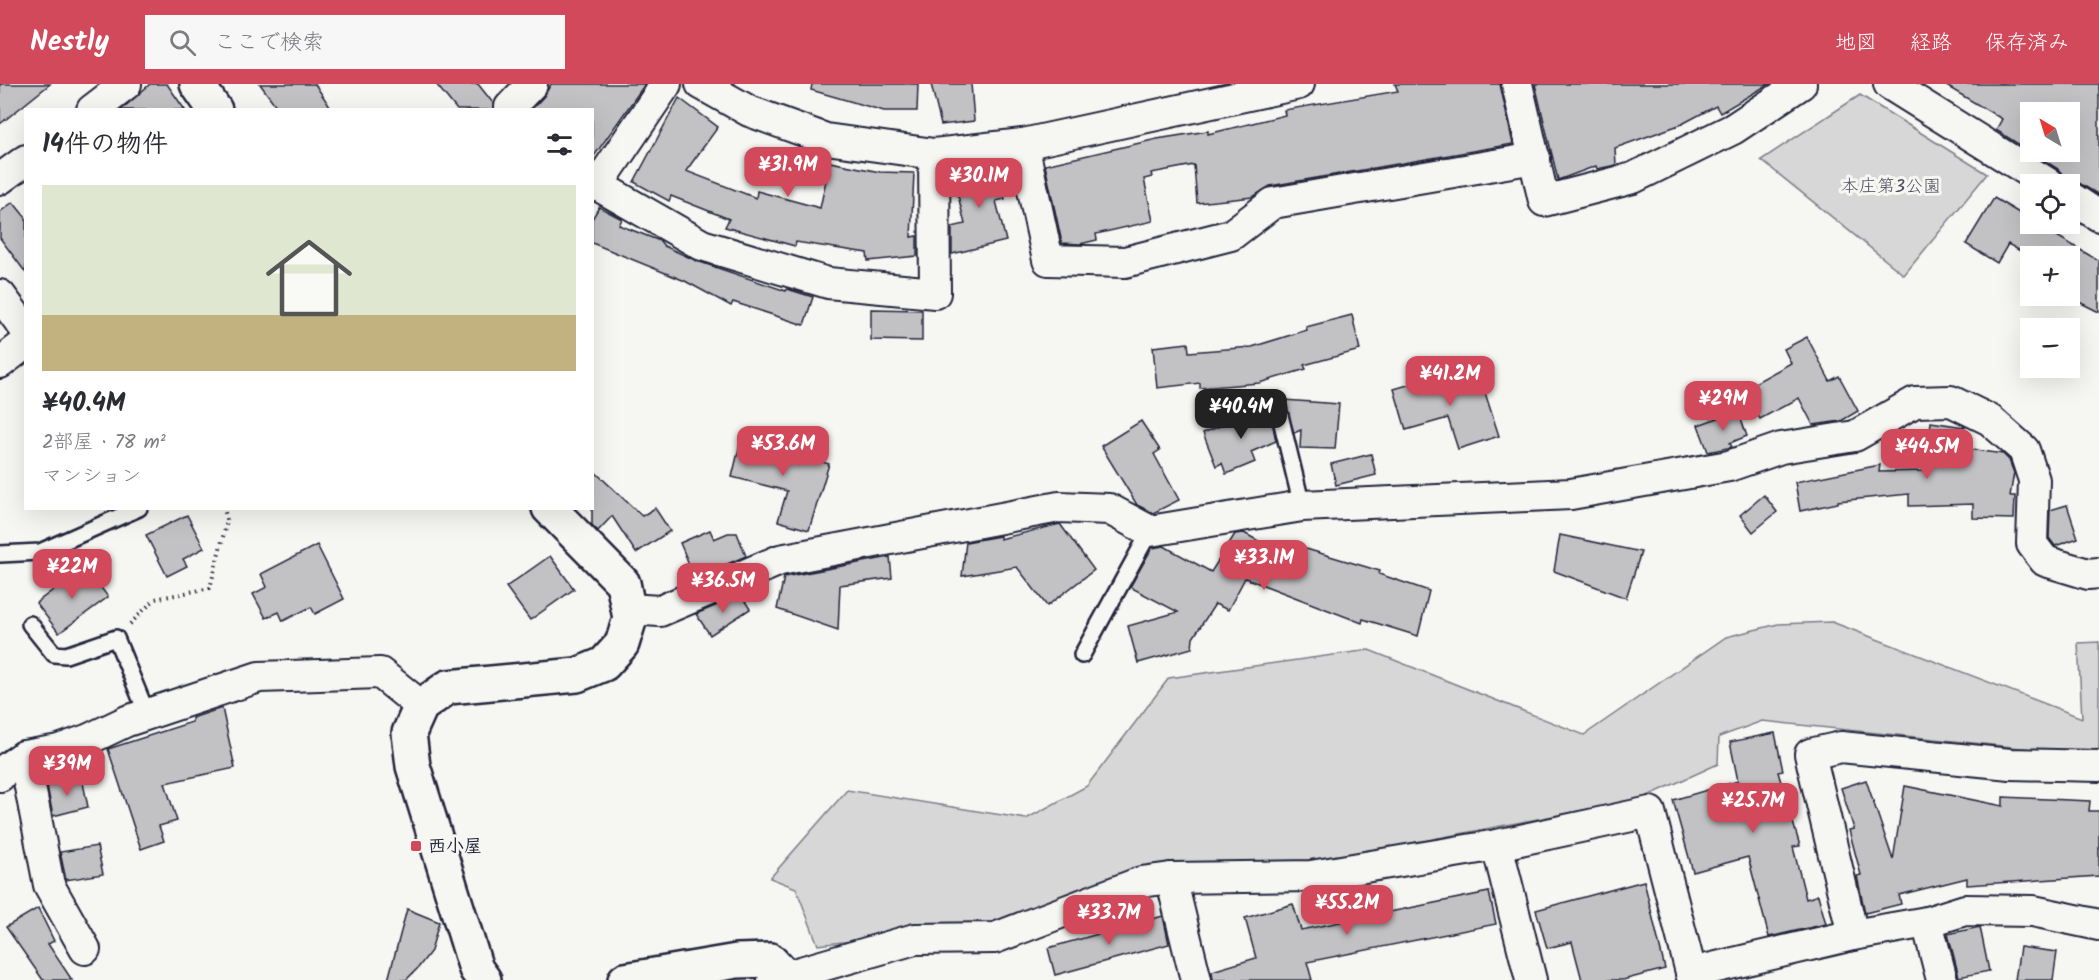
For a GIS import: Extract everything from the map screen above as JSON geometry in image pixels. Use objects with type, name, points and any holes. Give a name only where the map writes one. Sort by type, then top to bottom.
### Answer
[{"type":"street","points":[[95,108],[126,84]]},
{"type":"street","points":[[197,84],[214,108]]},
{"type":"street","points":[[511,108],[532,84]]},
{"type":"street","points":[[666,84],[595,184],[702,245],[828,283],[935,293],[934,154]]},
{"type":"street","points":[[701,84],[750,111],[826,139],[934,154],[1023,144],[1281,86]]},
{"type":"street","points":[[1517,84],[1544,201],[1633,177],[1733,129],[1801,84]]},
{"type":"street","points":[[1889,84],[2033,174]]},
{"type":"street","points":[[1023,144],[1048,260],[1125,262],[1231,235],[1273,203],[1534,158]]},
{"type":"street","points":[[0,179],[24,161]]},
{"type":"street","points":[[2080,204],[2099,216]]},
{"type":"street","points":[[0,295],[24,327]]},
{"type":"street","points":[[0,363],[24,345]]},
{"type":"street","points":[[628,609],[660,611],[780,560],[1059,507],[1109,509],[1150,531],[1302,506],[1571,494],[1729,466],[1780,448],[1855,436],[1915,402],[1952,401],[1990,420],[2024,450],[2034,480],[2032,544],[2045,561],[2088,574],[2099,573]]},
{"type":"street","points":[[484,980],[476,969],[413,766],[409,733],[421,706],[448,687],[577,675],[604,664],[622,644],[630,618],[624,583],[551,510]]},
{"type":"street","points":[[0,776],[24,756],[59,750],[147,714],[259,677],[380,673],[421,706]]},
{"type":"street","points":[[1853,935],[1810,754],[1841,747],[2010,764],[2099,766]]},
{"type":"street","points":[[24,756],[49,885],[85,948]]},
{"type":"street","points":[[625,980],[737,961],[770,960],[783,978],[915,939],[995,938],[1142,882],[1171,878],[1311,876],[1497,845],[1650,812],[1692,976],[1853,935],[1927,922],[1965,910],[2033,911],[2099,925]]},
{"type":"street","points":[[1497,845],[1531,980]]},
{"type":"street","points":[[1171,878],[1196,980]]},
{"type":"street","points":[[1927,922],[1942,980]]},
{"type":"lane","points":[[1278,406],[1302,506]]},
{"type":"lane","points":[[0,554],[40,552],[134,510]]},
{"type":"lane","points":[[1082,655],[1150,531]]},
{"type":"lane","points":[[30,624],[54,654],[66,655],[116,638],[147,714]]},
{"type":"path","points":[[116,638],[155,599],[210,588],[227,521],[224,510]]},
{"type":"green space","name":"本庄第3公園","points":[[1860,95],[1987,174],[1904,275],[1761,160]]},
{"type":"green space","points":[[1832,622],[2082,718],[2078,643],[2099,642],[2099,756],[1762,721],[1719,737],[1718,764],[1641,799],[1304,864],[1136,870],[990,924],[818,945],[796,888],[770,878],[847,790],[1026,819],[1087,786],[1169,678],[1369,650],[1584,735],[1726,637],[1778,624]]},
{"type":"building","points":[[0,84],[50,84],[0,124]]},
{"type":"building","points":[[150,84],[167,84],[184,108],[123,108]]},
{"type":"building","points":[[260,84],[315,84],[331,108],[278,108]]},
{"type":"building","points":[[436,84],[478,84],[493,103],[493,108],[455,108]]},
{"type":"building","points":[[551,84],[645,84],[594,156],[594,108],[533,108]]},
{"type":"building","points":[[812,84],[918,84],[917,111],[884,111],[811,90]]},
{"type":"building","points":[[931,84],[971,84],[974,121],[941,125]]},
{"type":"building","points":[[1395,84],[1500,84],[1513,144],[1270,186],[1253,197],[1197,203],[1194,165],[1151,173],[1152,177],[1144,179],[1153,221],[1096,234],[1097,240],[1080,244],[1062,243],[1045,165],[1157,139],[1208,131],[1208,134],[1285,115],[1284,110],[1398,91]]},
{"type":"building","points":[[1535,84],[1769,84],[1720,113],[1716,106],[1682,124],[1615,148],[1616,165],[1597,169],[1596,166],[1558,180]]},
{"type":"building","points":[[1943,84],[2099,84],[2099,195],[2080,184],[2080,174],[2062,174],[2047,162],[2080,162],[2080,102],[2020,102],[2020,145],[1996,130],[2002,119]]},
{"type":"building","points":[[679,98],[718,127],[686,171],[756,198],[757,191],[820,208],[830,162],[880,172],[914,173],[911,237],[917,236],[917,256],[868,261],[867,253],[796,242],[795,246],[725,227],[729,219],[671,196],[669,201],[634,182]]},
{"type":"building","points":[[996,164],[1005,199],[996,201],[1006,241],[952,254],[952,227],[965,224],[953,175]]},
{"type":"building","points":[[1994,198],[2020,213],[2020,234],[2054,234],[2074,246],[2020,246],[2020,251],[2008,244],[1997,263],[1966,244]]},
{"type":"building","points":[[13,202],[24,216],[24,270],[0,238],[0,212]]},
{"type":"building","points":[[599,207],[622,219],[619,225],[660,241],[664,246],[697,261],[786,291],[787,289],[813,297],[804,325],[733,302],[731,306],[685,281],[594,244],[594,216]]},
{"type":"building","points":[[2080,250],[2099,261],[2099,312],[2080,302]]},
{"type":"building","points":[[871,309],[922,310],[922,341],[871,340]]},
{"type":"building","points":[[1352,315],[1360,350],[1304,365],[1306,369],[1259,383],[1200,388],[1200,383],[1157,388],[1153,347],[1188,343],[1189,352],[1252,347],[1307,330],[1306,327]]},
{"type":"building","points":[[1807,337],[1830,381],[1839,376],[1858,411],[1841,421],[1813,425],[1799,398],[1760,419],[1744,389],[1791,363],[1784,349]]},
{"type":"building","points":[[1477,368],[1499,436],[1458,449],[1448,418],[1406,430],[1394,389],[1432,378],[1433,382]]},
{"type":"building","points":[[1284,400],[1339,404],[1335,449],[1300,448],[1301,430],[1294,433]]},
{"type":"building","points":[[1269,406],[1276,441],[1251,452],[1255,462],[1226,474],[1222,463],[1216,466],[1203,433]]},
{"type":"building","points":[[1738,411],[1747,436],[1730,443],[1732,447],[1708,452],[1698,425]]},
{"type":"building","points":[[1141,421],[1160,450],[1154,454],[1179,500],[1153,513],[1137,505],[1101,446]]},
{"type":"building","points":[[1931,422],[1964,427],[1962,448],[2003,454],[2009,460],[2014,473],[2010,496],[2015,496],[2014,519],[1973,518],[1973,504],[1909,506],[1909,494],[1838,501],[1838,503],[1800,511],[1795,482],[1880,465],[1879,472],[1925,471]]},
{"type":"building","points":[[742,436],[794,449],[793,453],[829,464],[809,530],[778,521],[787,491],[732,477]]},
{"type":"building","points":[[1371,454],[1376,475],[1336,485],[1331,464]]},
{"type":"building","points":[[594,471],[642,516],[655,508],[670,531],[636,553],[612,516],[598,531],[592,525]]},
{"type":"building","points":[[1764,495],[1777,512],[1753,532],[1740,515]]},
{"type":"building","points":[[2067,505],[2078,538],[2055,546],[2049,538],[2050,510]]},
{"type":"building","points":[[187,515],[204,548],[183,559],[187,566],[167,576],[146,535]]},
{"type":"building","points":[[1060,524],[1094,570],[1047,606],[1017,567],[962,576],[966,542],[1000,536],[1000,539]]},
{"type":"building","points":[[710,530],[714,539],[728,533],[737,533],[746,556],[695,578],[680,543]]},
{"type":"building","points":[[1244,533],[1282,554],[1286,543],[1380,571],[1379,574],[1429,591],[1418,636],[1363,619],[1362,623],[1245,578],[1228,610],[1215,604],[1193,638],[1192,648],[1138,663],[1128,626],[1178,612],[1130,587],[1152,548],[1164,546],[1211,572],[1235,534]]},
{"type":"building","points":[[1560,535],[1641,552],[1626,598],[1554,571]]},
{"type":"building","points":[[317,545],[344,599],[315,614],[311,607],[283,621],[279,612],[266,618],[253,594],[267,587],[261,574]]},
{"type":"building","points":[[550,556],[574,589],[530,620],[506,587]]},
{"type":"building","points":[[890,557],[892,578],[840,585],[838,630],[777,609],[784,577]]},
{"type":"building","points":[[85,566],[108,597],[59,633],[36,603]]},
{"type":"building","points":[[741,595],[750,609],[710,635],[696,614]]},
{"type":"building","points":[[222,708],[235,768],[165,783],[177,821],[159,826],[164,841],[141,849],[108,749],[192,722],[192,718]]},
{"type":"building","points":[[1775,733],[1783,771],[1778,772],[1800,846],[1793,847],[1806,899],[1818,895],[1826,924],[1769,937],[1748,857],[1693,872],[1673,800],[1738,781],[1730,742]]},
{"type":"building","points":[[82,778],[88,807],[53,816],[47,786]]},
{"type":"building","points":[[1866,780],[1893,860],[1905,786],[2003,806],[2003,797],[2090,801],[2089,811],[2099,811],[2099,876],[1967,885],[1967,878],[1899,895],[1901,904],[1865,913],[1857,876],[1861,875],[1849,830],[1854,829],[1841,788]]},
{"type":"building","points":[[97,846],[103,874],[66,880],[60,852]]},
{"type":"building","points":[[1644,881],[1665,969],[1623,980],[1582,980],[1572,942],[1547,948],[1536,910]]},
{"type":"building","points":[[1489,892],[1496,924],[1307,962],[1312,980],[1213,980],[1212,971],[1256,958],[1245,918],[1293,904],[1301,930]]},
{"type":"building","points":[[38,908],[54,941],[48,944],[72,980],[43,980],[6,927]]},
{"type":"building","points":[[407,909],[439,922],[431,951],[418,968],[406,980],[388,980]]},
{"type":"building","points":[[1163,916],[1169,944],[1055,975],[1048,948]]},
{"type":"building","points":[[1980,927],[1989,971],[1959,977],[1948,934]]},
{"type":"building","points":[[2020,947],[2057,952],[2053,980],[2015,980]]},
{"type":"place","name":"西小屋","points":[[416,846]]}]
